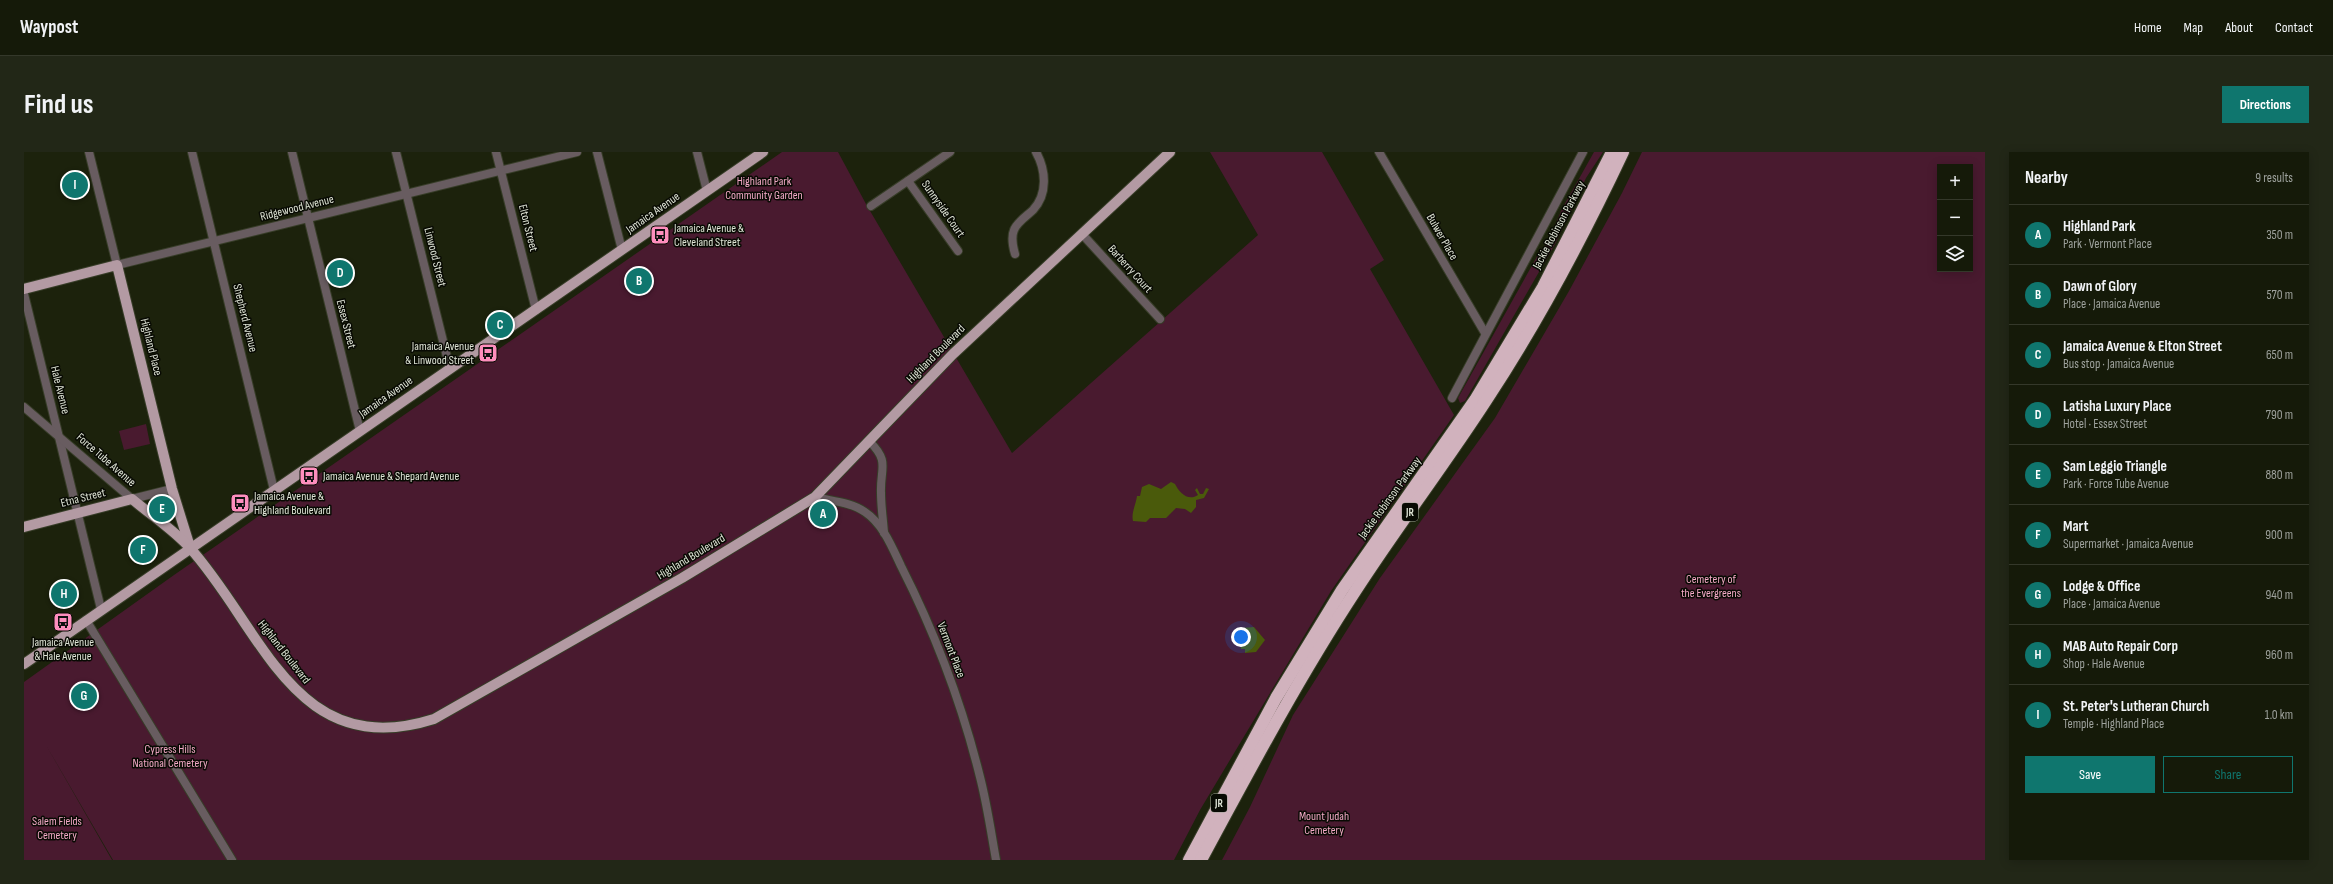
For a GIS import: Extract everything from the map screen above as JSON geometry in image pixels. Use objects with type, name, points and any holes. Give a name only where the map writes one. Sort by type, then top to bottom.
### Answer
[{"type":"highway","name":"Jackie Robinson Parkway","points":[[1188,860],[1276,698],[1342,590],[1479,394],[1543,287],[1612,152]]},
{"type":"highway","name":"Jackie Robinson Parkway","points":[[1201,860],[1304,675],[1356,590],[1487,399],[1534,323],[1570,261],[1624,152]]},
{"type":"main road","name":"Jamaica Avenue","points":[[24,664],[190,547],[536,310],[763,152]]},
{"type":"main road","name":"Highland Boulevard","points":[[190,547],[286,680],[307,702],[335,718],[371,728],[409,727],[434,719],[535,663],[815,497],[870,442],[953,354],[1170,152]]},
{"type":"main road","name":"Ridgewood Avenue","points":[[24,289],[117,266]]},
{"type":"main road","name":"Highland Place","points":[[117,266],[172,489],[190,547]]},
{"type":"main road","name":"Etna Street","points":[[24,527],[77,512],[132,499]]},
{"type":"main road","name":"Force Tube Avenue","points":[[132,499],[190,547]]},
{"type":"street","name":"Highland Place","points":[[89,152],[117,266]]},
{"type":"street","name":"Shepherd Avenue","points":[[192,152],[274,490]]},
{"type":"street","name":"Essex Street","points":[[292,152],[360,431]]},
{"type":"street","name":"Linwood Street","points":[[396,152],[450,368]]},
{"type":"street","name":"Elton Street","points":[[496,152],[536,310]]},
{"type":"street","name":"Ridgewood Avenue","points":[[117,266],[577,152]]},
{"type":"street","points":[[597,152],[622,250]]},
{"type":"street","points":[[697,152],[707,191]]},
{"type":"street","points":[[871,206],[950,152]]},
{"type":"street","points":[[1015,254],[1012,239],[1014,228],[1034,208],[1041,196],[1044,181],[1043,168],[1036,152]]},
{"type":"street","name":"Bulwer Place","points":[[1380,152],[1485,333]]},
{"type":"street","name":"Jackie Robinson Parkway","points":[[1452,398],[1485,333],[1583,152]]},
{"type":"street","name":"Sunnyside Court","points":[[908,181],[958,251]]},
{"type":"street","name":"Barberry Court","points":[[1082,234],[1160,319]]},
{"type":"street","name":"Hale Avenue","points":[[24,294],[101,609]]},
{"type":"street","name":"Force Tube Avenue","points":[[24,407],[132,499]]},
{"type":"street","points":[[870,442],[882,456],[884,467],[881,491],[884,533]]},
{"type":"street","name":"Etna Street","points":[[132,499],[172,489]]},
{"type":"street","name":"Vermont Place","points":[[815,497],[846,504],[864,511],[884,533],[911,586],[940,653],[964,719],[980,777],[996,860]]},
{"type":"street","points":[[86,620],[232,860]]},
{"type":"green space","points":[[782,152],[838,152],[866,204],[1012,453],[1258,235],[1210,152],[1322,152],[1384,260],[1370,269],[1454,415],[1331,591],[1200,810],[1174,860],[113,860],[46,745],[112,860],[24,860],[24,682],[174,575]]},
{"type":"green space","points":[[1594,152],[1603,152],[1586,178],[1555,244],[1465,401],[1460,403],[1458,398],[1539,253],[1547,244],[1562,209]]},
{"type":"green space","name":"Cemetery of the Evergreens","points":[[1642,152],[1985,152],[1985,860],[1222,860],[1250,807],[1293,715],[1380,578],[1495,418],[1569,291],[1622,193]]},
{"type":"green space","points":[[146,424],[150,444],[124,450],[119,431]]},
{"type":"shaded area","points":[[1171,482],[1175,484],[1187,497],[1194,497],[1198,495],[1195,490],[1197,488],[1200,494],[1203,494],[1206,488],[1209,489],[1204,498],[1196,500],[1196,507],[1191,513],[1185,509],[1176,508],[1166,518],[1150,518],[1146,522],[1133,521],[1133,512],[1137,496],[1140,496],[1142,487],[1149,484],[1161,489]]},
{"type":"shaded area","points":[[1254,627],[1265,640],[1256,652],[1245,653],[1245,649],[1241,649],[1240,632],[1242,632],[1242,628]]},
{"type":"place","name":"St. Peter's Lutheran Church","points":[[75,185]]},
{"type":"place","name":"Jamaica Avenue & Cleveland Street","points":[[660,235]]},
{"type":"place","name":"Latisha Luxury Place","points":[[340,273]]},
{"type":"place","name":"Dawn of Glory","points":[[639,281]]},
{"type":"place","name":"Jamaica Avenue & Elton Street","points":[[500,325]]},
{"type":"place","name":"Jamaica Avenue & Linwood Street","points":[[488,353]]},
{"type":"place","name":"Jamaica Avenue & Shepard Avenue","points":[[309,476]]},
{"type":"place","name":"Jamaica Avenue & Highland Boulevard","points":[[240,503]]},
{"type":"place","name":"Sam Leggio Triangle","points":[[162,509]]},
{"type":"place","name":"Highland Park","points":[[823,514]]},
{"type":"place","name":"Mart","points":[[143,550]]},
{"type":"place","name":"MAB Auto Repair Corp","points":[[64,594]]},
{"type":"place","name":"Jamaica Avenue & Hale Avenue","points":[[63,622]]},
{"type":"place","name":"Lodge & Office","points":[[84,696]]},
{"type":"park label","name":"Highland Park Community Garden","points":[[764,188]]},
{"type":"park label","name":"Cypress Hills National Cemetery","points":[[170,756]]},
{"type":"park label","name":"Mount Judah Cemetery","points":[[1324,823]]},
{"type":"park label","name":"Salem Fields Cemetery","points":[[57,828]]}]
